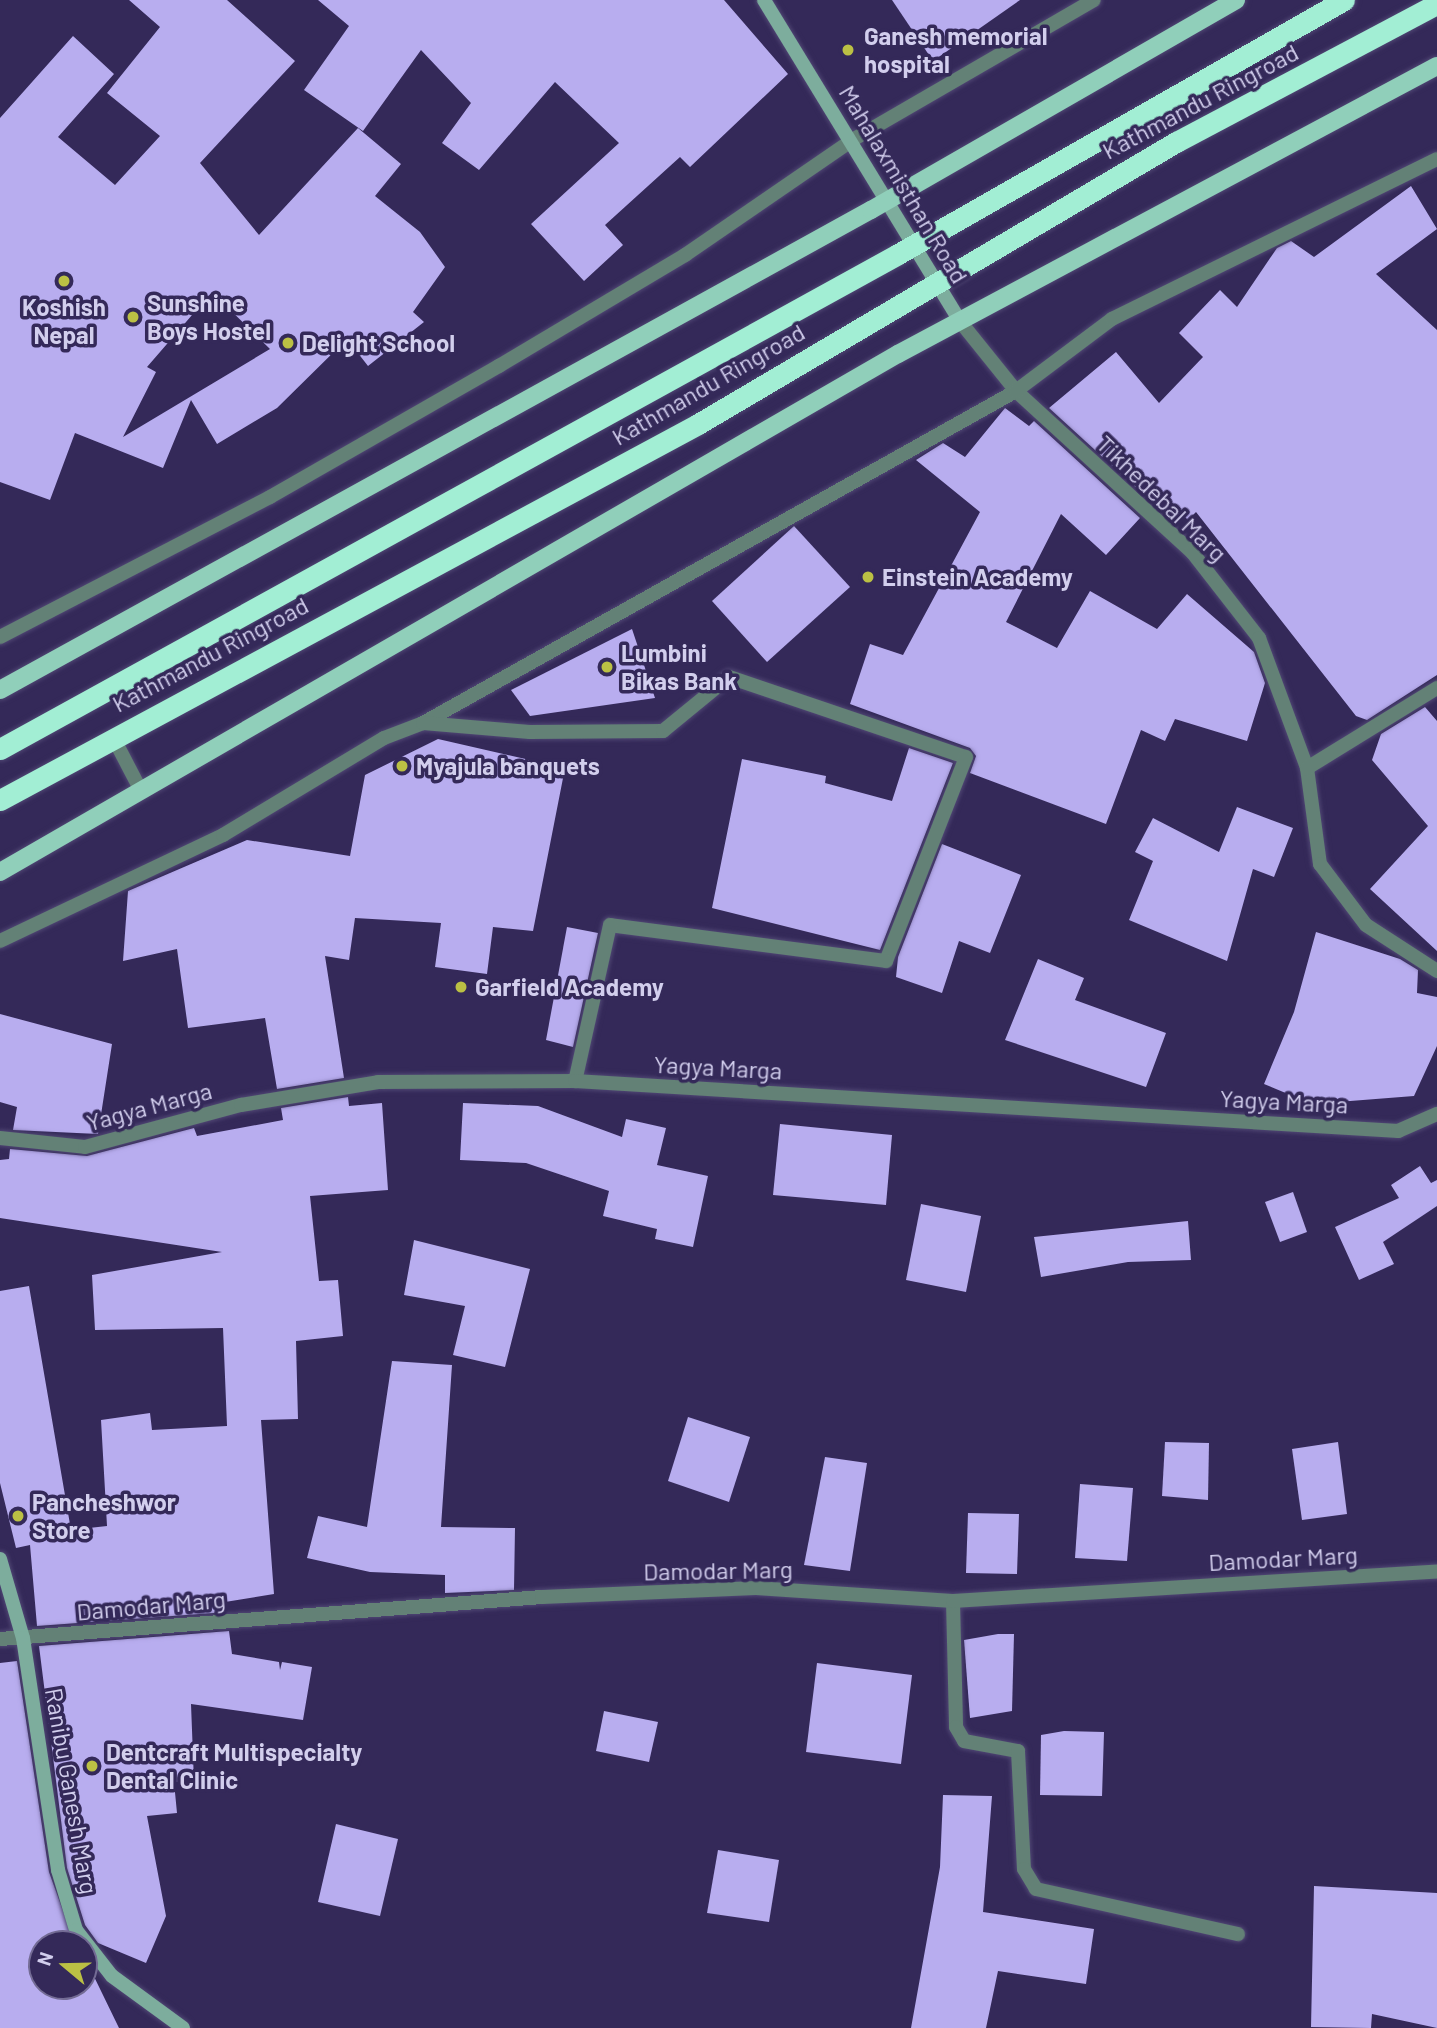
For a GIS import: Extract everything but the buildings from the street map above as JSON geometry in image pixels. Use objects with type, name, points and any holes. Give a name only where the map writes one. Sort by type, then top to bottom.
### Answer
[{"type":"highway","name":"Kathmandu Ringroad","points":[[0,749],[915,245],[1343,0]]},
{"type":"highway","name":"Kathmandu Ringroad","points":[[0,800],[698,424],[933,280],[1437,4]]},
{"type":"main road","points":[[0,690],[888,201],[1236,0]]},
{"type":"main road","points":[[0,872],[139,787],[960,320],[1437,66]]},
{"type":"street","name":"Mahalaxmisthan Road","points":[[764,0],[854,139],[933,280],[960,320]]},
{"type":"street","points":[[0,637],[270,497],[499,366],[685,255],[854,139],[1094,0]]},
{"type":"street","points":[[0,941],[223,835],[384,738],[423,723],[1016,391],[1112,319],[1437,159]]},
{"type":"street","name":"Tikhedebal Marg","points":[[960,320],[1016,391],[1192,552],[1251,627],[1307,768],[1320,864],[1366,925],[1437,971]]},
{"type":"street","points":[[423,723],[530,732],[663,731],[729,677],[966,757],[886,961],[610,925],[575,1081]]},
{"type":"street","points":[[1307,768],[1437,688]]},
{"type":"street","points":[[113,737],[139,787]]},
{"type":"street","name":"Yagya Marga","points":[[0,1138],[85,1147],[241,1105],[378,1082],[575,1081],[1398,1131],[1437,1114]]},
{"type":"street","name":"Ranibu Ganesh Marg","points":[[0,1559],[23,1638],[58,1870],[76,1930],[112,1976],[183,2028]]},
{"type":"street","name":"Damodar Marg","points":[[0,1639],[542,1597],[756,1588],[953,1601],[1437,1571]]},
{"type":"street","points":[[953,1601],[957,1727],[964,1741],[1018,1751],[1024,1869],[1036,1889],[1238,1934]]},
{"type":"place","name":"Ganesh memorial hospital","points":[[848,50]]},
{"type":"place","name":"Koshish Nepal","points":[[64,281]]},
{"type":"place","name":"Sunshine Boys Hostel","points":[[133,317]]},
{"type":"place","name":"Delight School","points":[[288,343]]},
{"type":"place","name":"Einstein Academy","points":[[868,577]]},
{"type":"place","name":"Lumbini Bikas Bank","points":[[607,667]]},
{"type":"place","name":"Myajula banquets","points":[[402,766]]},
{"type":"place","name":"Garfield Academy","points":[[461,987]]},
{"type":"place","name":"Pancheshwor Store","points":[[18,1516]]},
{"type":"place","name":"Dentcraft Multispecialty Dental Clinic","points":[[92,1766]]}]
